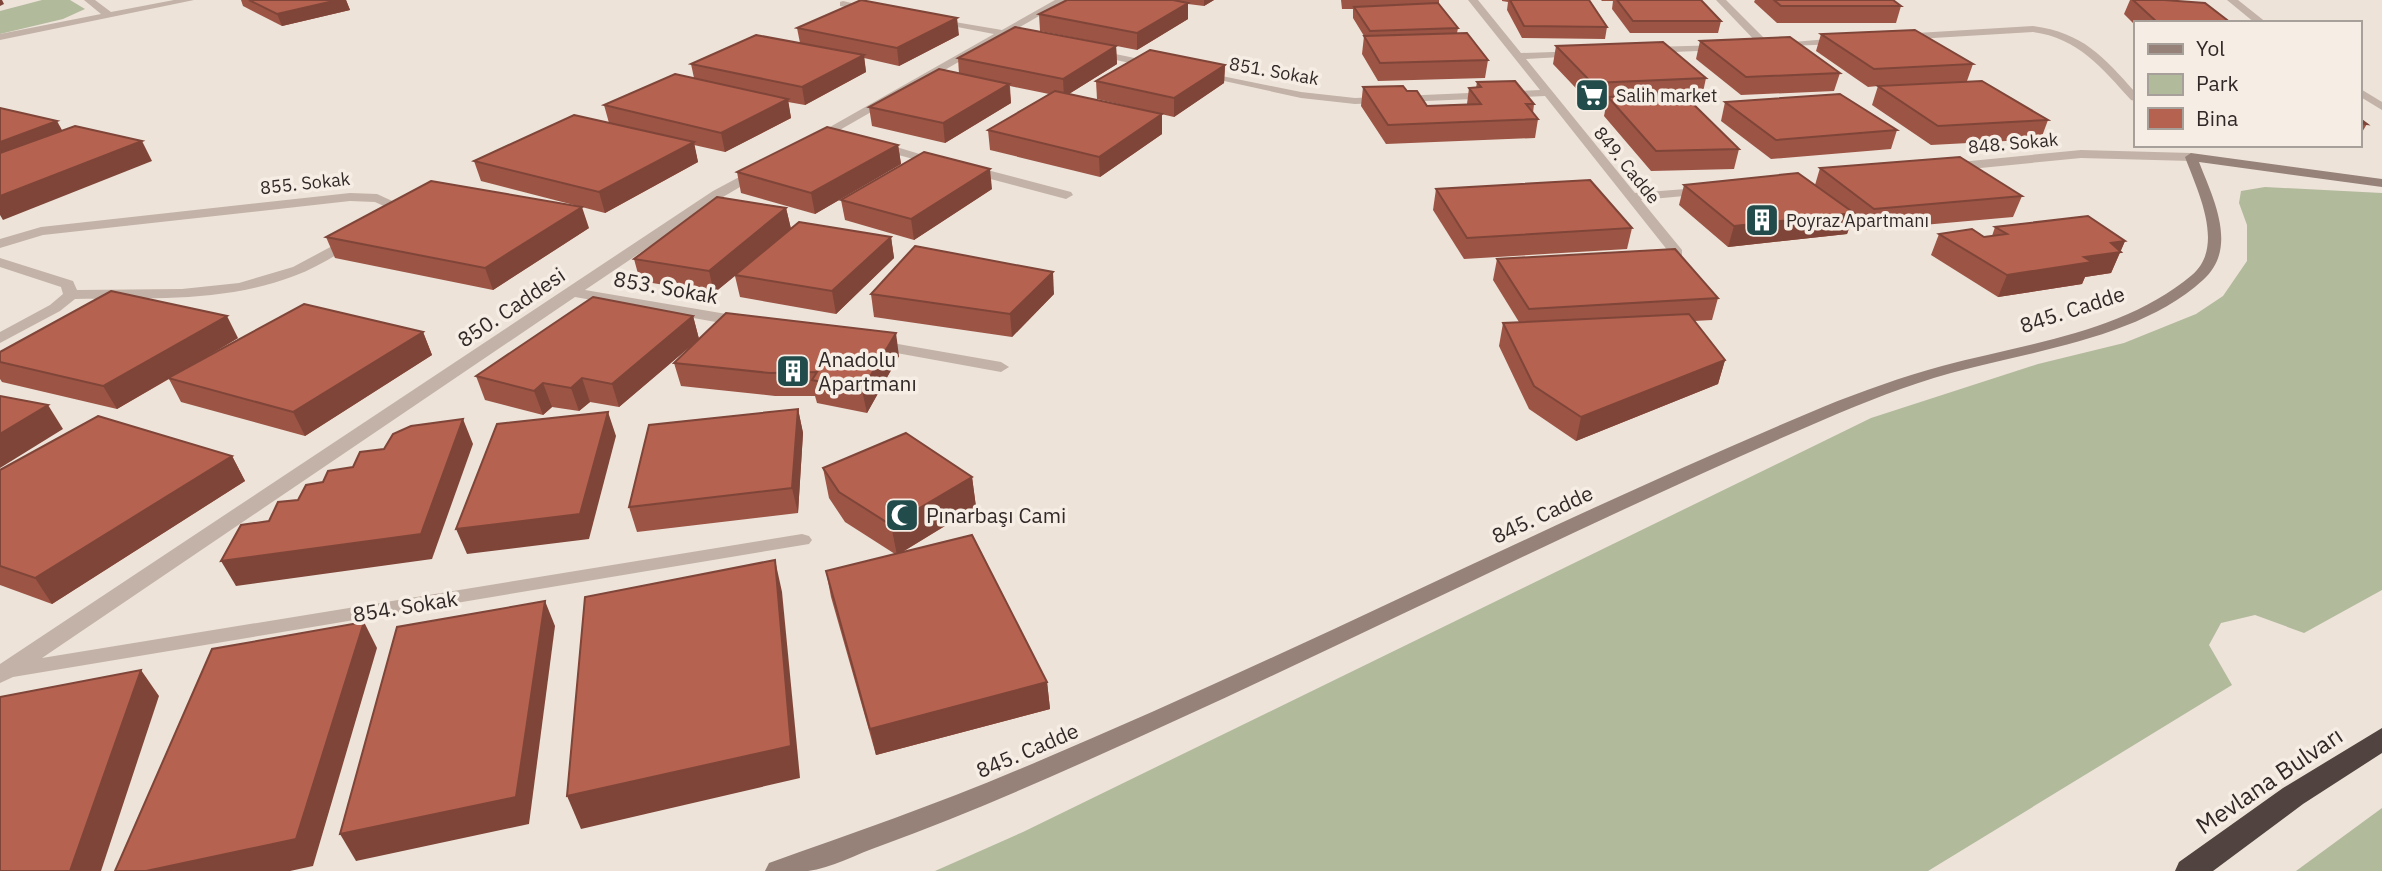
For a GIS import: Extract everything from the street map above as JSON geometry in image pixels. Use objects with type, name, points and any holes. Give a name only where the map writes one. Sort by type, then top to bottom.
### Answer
[{"type":"highway","name":"Mevlana Bulvarı","points":[[2190,871],[2293,796],[2382,739]]},
{"type":"street","points":[[89,0],[107,14]]},
{"type":"street","points":[[0,37],[189,0]]},
{"type":"street","points":[[803,146],[1062,0]]},
{"type":"street","name":"849. Cadde","points":[[1473,0],[1677,253]]},
{"type":"street","points":[[1721,0],[1765,45]]},
{"type":"street","points":[[2232,0],[2259,21]]},
{"type":"street","points":[[843,4],[882,11]]},
{"type":"street","points":[[922,18],[1028,38]]},
{"type":"street","points":[[1886,38],[2033,29],[2055,31],[2081,42],[2134,98]]},
{"type":"street","points":[[1751,46],[1859,39]]},
{"type":"street","points":[[1640,50],[1737,46]]},
{"type":"street","points":[[1083,50],[1164,67]]},
{"type":"street","points":[[1516,56],[1585,53]]},
{"type":"street","name":"851. Sokak","points":[[1192,73],[1301,96],[1355,101],[1546,93]]},
{"type":"street","points":[[2361,92],[2382,107]]},
{"type":"street","points":[[827,132],[1066,195]]},
{"type":"street","points":[[2185,151],[2382,183]]},
{"type":"street","name":"848. Sokak","points":[[1930,169],[2081,154],[2185,151]]},
{"type":"street","name":"845. Cadde","points":[[778,871],[912,824],[1122,735],[1696,468],[1821,415],[1912,380],[2128,317],[2172,296],[2205,272],[2215,250],[2213,225],[2185,151]]},
{"type":"street","name":"850. Caddesi","points":[[4,673],[718,194],[778,160]]},
{"type":"street","points":[[1630,197],[1726,188]]},
{"type":"street","name":"855. Sokak","points":[[0,244],[41,231],[351,197],[377,198],[394,205],[384,221],[289,274],[251,284],[211,290],[71,295]]},
{"type":"street","points":[[0,262],[68,284],[71,295],[55,308],[0,338]]},
{"type":"street","name":"853. Sokak","points":[[572,292],[760,325]]},
{"type":"street","points":[[854,341],[1001,367]]},
{"type":"street","name":"854. Sokak","points":[[4,673],[802,540]]},
{"type":"green space","points":[[42,0],[70,0],[85,9],[63,19],[0,34],[0,11]]},
{"type":"green space","points":[[2265,187],[2382,193],[2382,590],[2304,633],[2255,615],[2221,623],[2209,645],[2232,685],[1928,871],[935,871],[1023,832],[1871,418],[2038,364],[2124,343],[2196,314],[2223,296],[2247,261],[2247,225],[2239,203],[2241,191]]},
{"type":"green space","points":[[2382,808],[2382,871],[2296,871]]},
{"type":"building","points":[[249,0],[338,0],[277,14]]},
{"type":"building","points":[[861,0],[957,18],[897,48],[797,28]]},
{"type":"building","points":[[1067,0],[1173,0],[1188,3],[1137,33],[1039,14]]},
{"type":"building","points":[[1510,0],[1589,0],[1607,27],[1524,26]]},
{"type":"building","points":[[1617,0],[1701,0],[1721,21],[1633,21]]},
{"type":"building","points":[[1774,0],[1893,0],[1901,6],[1781,6]]},
{"type":"building","points":[[2133,0],[2205,3],[2228,21],[2156,21]]},
{"type":"building","points":[[1438,3],[1458,28],[1370,31],[1354,7]]},
{"type":"building","points":[[1015,27],[1116,46],[1063,79],[958,58]]},
{"type":"building","points":[[1915,30],[1973,64],[1874,69],[1821,34]]},
{"type":"building","points":[[1467,33],[1488,60],[1380,63],[1364,36]]},
{"type":"building","points":[[756,35],[864,55],[802,87],[691,64]]},
{"type":"building","points":[[1790,37],[1840,73],[1746,77],[1700,41]]},
{"type":"building","points":[[1663,42],[1706,78],[1592,83],[1556,46]]},
{"type":"building","points":[[1150,50],[1225,65],[1174,98],[1096,81]]},
{"type":"building","points":[[939,69],[1009,84],[943,123],[869,107]]},
{"type":"building","points":[[675,74],[788,99],[721,133],[604,105]]},
{"type":"building","points":[[1515,81],[1534,104],[1526,104],[1538,119],[1388,125],[1363,87],[1403,86],[1407,91],[1417,91],[1427,106],[1481,104],[1469,88],[1481,87],[1477,82]]},
{"type":"building","points":[[1982,81],[2048,120],[1938,126],[1878,86]]},
{"type":"building","points":[[1055,91],[1162,114],[1099,157],[988,130]]},
{"type":"building","points":[[1840,94],[1897,130],[1776,140],[1725,102]]},
{"type":"building","points":[[1684,95],[1739,149],[1656,151],[1608,97]]},
{"type":"building","points":[[0,108],[57,121],[0,142]]},
{"type":"building","points":[[574,115],[694,142],[599,192],[474,161]]},
{"type":"building","points":[[75,126],[142,141],[0,196],[0,153]]},
{"type":"building","points":[[827,127],[898,145],[811,193],[737,172]]},
{"type":"building","points":[[924,152],[990,169],[911,219],[841,200]]},
{"type":"building","points":[[1960,157],[2022,196],[1874,209],[1820,168]]},
{"type":"building","points":[[1798,173],[1854,213],[1734,226],[1684,185]]},
{"type":"building","points":[[1590,180],[1632,228],[1467,238],[1436,189]]},
{"type":"building","points":[[431,181],[582,207],[485,268],[326,237]]},
{"type":"building","points":[[717,197],[786,208],[709,271],[634,259]]},
{"type":"building","points":[[2088,216],[2125,241],[2111,243],[2121,252],[2084,257],[2092,262],[2007,275],[1939,234],[1972,229],[1984,237],[2007,234],[1995,227]]},
{"type":"building","points":[[799,222],[891,237],[832,291],[735,275]]},
{"type":"building","points":[[915,246],[1053,272],[1010,314],[871,294]]},
{"type":"building","points":[[1675,249],[1718,298],[1529,309],[1497,259]]},
{"type":"building","points":[[111,291],[227,316],[103,386],[0,362],[0,352]]},
{"type":"building","points":[[593,297],[693,316],[612,384],[582,378],[571,388],[543,383],[534,391],[476,376]]},
{"type":"building","points":[[304,304],[423,332],[293,412],[168,378]]},
{"type":"building","points":[[726,313],[896,333],[862,390],[812,380],[817,372],[770,373],[674,363]]},
{"type":"building","points":[[1689,314],[1725,360],[1581,417],[1534,386],[1503,323]]},
{"type":"building","points":[[0,396],[48,405],[0,434]]},
{"type":"building","points":[[798,409],[792,488],[629,507],[649,425]]},
{"type":"building","points":[[608,412],[580,514],[456,529],[497,424]]},
{"type":"building","points":[[98,416],[232,456],[35,578],[0,566],[0,470]]},
{"type":"building","points":[[463,419],[421,534],[221,561],[241,525],[269,521],[278,502],[298,500],[306,485],[323,482],[328,471],[353,467],[360,452],[384,449],[393,434],[411,426]]},
{"type":"building","points":[[906,433],[972,477],[891,525],[839,492],[823,468]]},
{"type":"building","points":[[972,535],[1047,682],[870,729],[826,571]]},
{"type":"building","points":[[775,560],[791,746],[567,796],[585,597]]},
{"type":"building","points":[[545,601],[516,797],[340,834],[397,627]]},
{"type":"building","points":[[364,622],[296,839],[146,871],[115,871],[212,649]]},
{"type":"building","points":[[141,670],[70,871],[0,871],[0,697]]},
{"type":"place","name":"Salih market","points":[[1592,95]]},
{"type":"place","name":"Poyraz Apartmanı","points":[[1762,220]]},
{"type":"place","name":"Anadolu Apartmanı","points":[[793,371]]},
{"type":"place","name":"Pınarbaşı Cami","points":[[902,515]]}]
